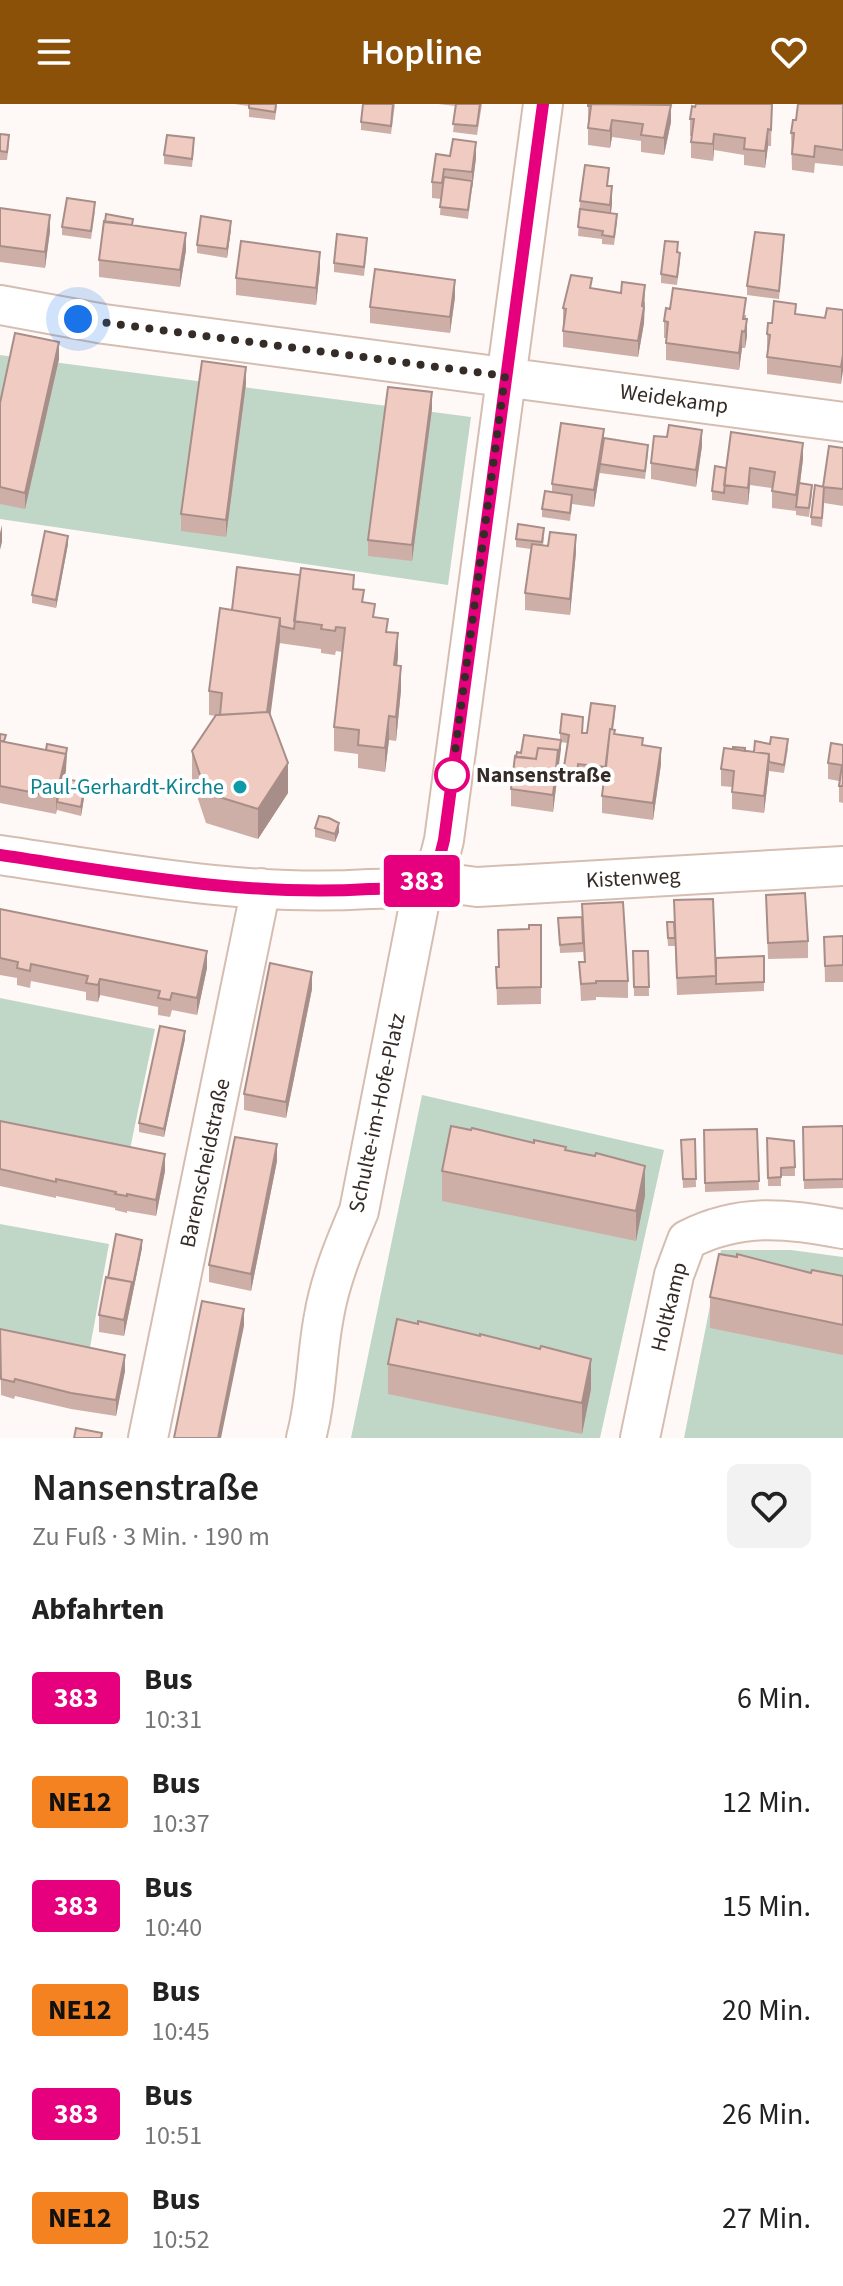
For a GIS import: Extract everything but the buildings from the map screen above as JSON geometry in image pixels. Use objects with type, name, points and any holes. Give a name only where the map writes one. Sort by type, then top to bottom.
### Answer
[{"type":"street","name":"Schulte-im-Hofe-Platz","points":[[306,1438],[313,1412],[324,1315],[359,1211],[424,880],[438,866],[444,840],[543,104]]},
{"type":"street","name":"Weidekamp","points":[[0,305],[104,324],[843,422]]},
{"type":"street","points":[[0,855],[132,875],[261,888],[346,891],[409,887],[424,880]]},
{"type":"street","name":"Kistenweg","points":[[424,880],[477,887],[843,866]]},
{"type":"street","name":"Barenscheidstraße","points":[[148,1438],[261,888]]},
{"type":"street","name":"Holtkamp","points":[[640,1438],[674,1275],[687,1240],[711,1228],[758,1219],[808,1222],[843,1229]]},
{"type":"green space","points":[[0,355],[471,417],[448,585],[0,519]]},
{"type":"green space","points":[[0,998],[155,1029],[128,1159],[0,1133]]},
{"type":"green space","points":[[422,1095],[664,1150],[600,1438],[351,1438]]},
{"type":"green space","points":[[0,1224],[109,1244],[89,1353],[0,1337]]},
{"type":"green space","points":[[721,1250],[791,1250],[843,1257],[843,1438],[684,1438]]},
{"type":"bus line","name":"383","points":[[0,855],[132,875],[261,888],[346,891],[409,887],[424,880],[438,866],[543,104]]},
{"type":"place","name":"Nansenstraße","points":[[452,775]]},
{"type":"place","name":"Paul-Gerhardt-Kirche","points":[[240,787]]},
{"type":"route","points":[[78,319],[505,376],[451,782],[452,775]]}]
